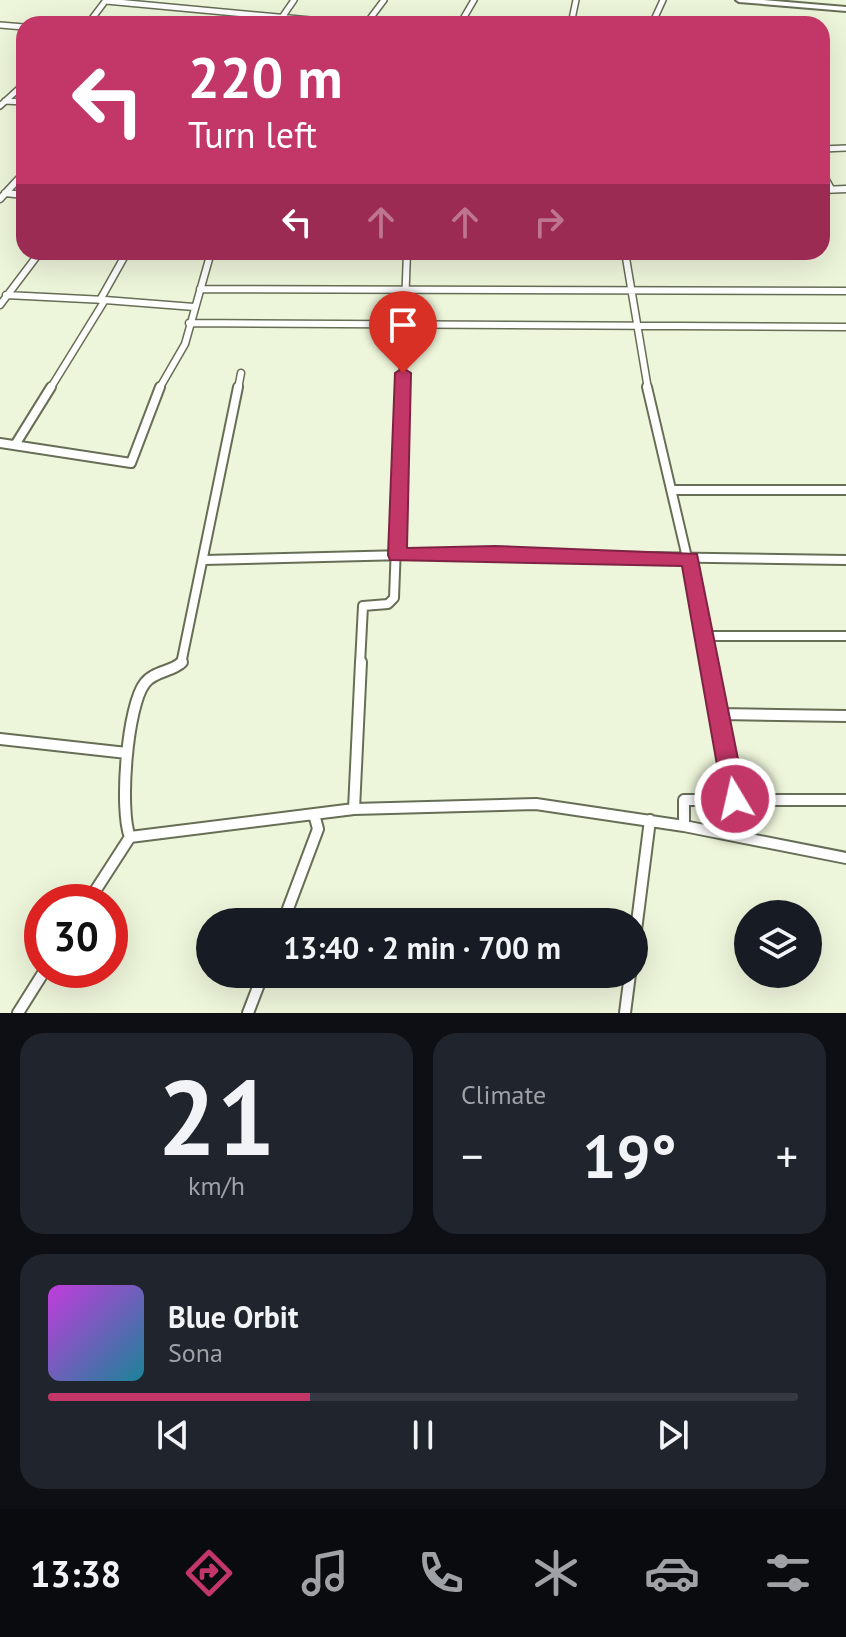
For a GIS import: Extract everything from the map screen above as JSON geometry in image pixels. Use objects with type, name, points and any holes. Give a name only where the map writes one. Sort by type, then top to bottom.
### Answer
[{"type":"street","points":[[106,0],[283,16],[294,0]]},
{"type":"street","points":[[739,0],[846,9]]},
{"type":"street","points":[[0,106],[3,100]]},
{"type":"street","points":[[831,189],[846,189]]},
{"type":"street","points":[[0,199],[3,192]]},
{"type":"street","points":[[0,305],[5,294],[33,260]]},
{"type":"street","points":[[15,445],[103,300],[123,260]]},
{"type":"street","points":[[0,443],[131,463],[157,393],[185,344],[209,260]]},
{"type":"street","points":[[354,809],[363,606],[388,604],[394,598],[407,260]]},
{"type":"street","points":[[626,260],[644,373],[707,636],[735,799]]},
{"type":"street","points":[[200,289],[846,291]]},
{"type":"street","points":[[5,294],[194,307]]},
{"type":"street","points":[[189,323],[846,327]]},
{"type":"street","points":[[130,837],[127,830],[127,753],[139,692],[146,681],[181,665],[241,373]]},
{"type":"street","points":[[674,490],[846,490]]},
{"type":"street","points":[[204,560],[303,554],[495,553],[846,560]]},
{"type":"street","points":[[707,636],[846,636]]},
{"type":"street","points":[[721,714],[846,716]]},
{"type":"street","points":[[0,739],[127,753]]},
{"type":"street","points":[[684,826],[684,800],[846,800]]},
{"type":"street","points":[[130,837],[354,809],[536,804],[650,820],[846,858]]},
{"type":"street","points":[[288,908],[318,829],[314,814]]},
{"type":"street","points":[[639,908],[650,820]]},
{"type":"street","points":[[100,884],[130,837]]},
{"type":"street","points":[[18,1013],[34,988]]},
{"type":"street","points":[[248,1013],[258,988]]},
{"type":"street","points":[[625,1013],[628,988]]},
{"type":"route","points":[[403,373],[397,555],[495,553],[690,559],[707,636],[735,799]]}]
